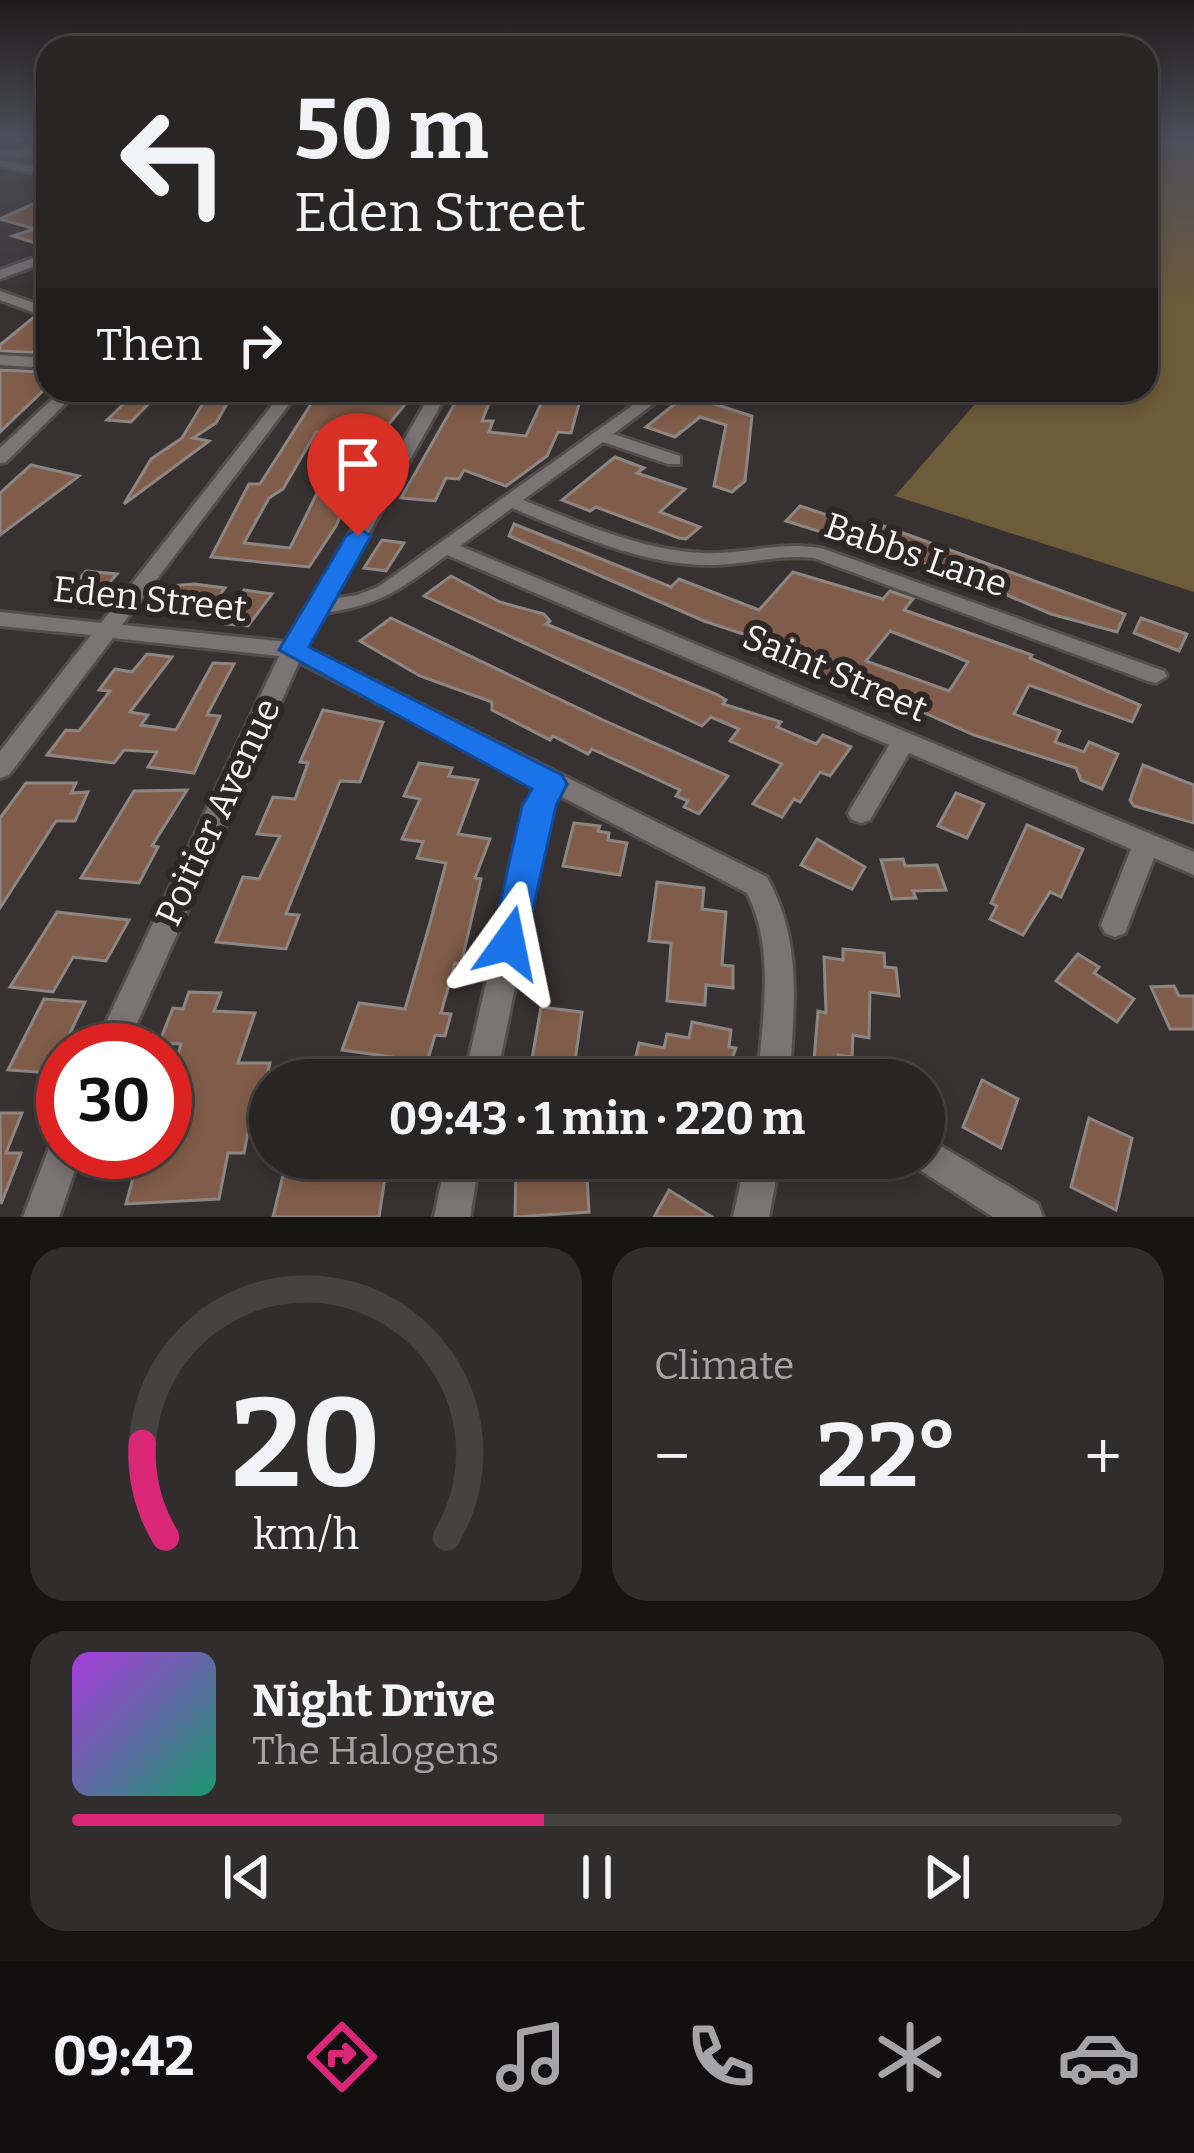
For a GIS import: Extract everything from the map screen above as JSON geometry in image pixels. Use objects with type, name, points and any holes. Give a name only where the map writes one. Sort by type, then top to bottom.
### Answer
[{"type":"street","points":[[0,275],[36,262]]},
{"type":"street","points":[[0,295],[36,308]]},
{"type":"street","points":[[0,360],[36,362]]},
{"type":"street","points":[[0,458],[58,402]]},
{"type":"street","points":[[0,770],[283,402]]},
{"type":"street","name":"Poitier Avenue","points":[[121,1023],[293,650],[435,402]]},
{"type":"street","points":[[316,608],[362,602],[448,549],[648,402]]},
{"type":"street","points":[[601,436],[674,460]]},
{"type":"street","name":"Babbs Lane","points":[[512,502],[605,538],[687,558],[778,549],[817,553],[1156,676]]},
{"type":"street","name":"Saint Street","points":[[448,549],[1194,864]]},
{"type":"street","name":"Eden Street","points":[[0,620],[293,650],[757,885],[772,908],[779,960],[775,1059]]},
{"type":"street","points":[[861,813],[904,741]]},
{"type":"street","points":[[484,1059],[539,806],[550,784]]},
{"type":"street","points":[[1115,925],[1146,844]]},
{"type":"street","points":[[945,1166],[1025,1217]]},
{"type":"street","points":[[41,1217],[54,1179]]},
{"type":"street","points":[[452,1217],[459,1179]]},
{"type":"street","points":[[751,1217],[759,1179]]},
{"type":"shaded area","points":[[1158,197],[1194,197],[1194,592],[895,496],[977,402],[1158,402]]},
{"type":"building","points":[[36,202],[36,243],[13,236],[35,229],[0,219]]},
{"type":"building","points":[[36,317],[36,352],[0,351],[0,345]]},
{"type":"building","points":[[0,370],[36,372],[36,398],[0,432]]},
{"type":"building","points":[[126,402],[150,402],[131,422],[107,420]]},
{"type":"building","points":[[204,402],[228,402],[216,423],[193,438],[209,441],[124,504],[151,459],[182,438]]},
{"type":"building","points":[[312,402],[407,402],[379,436],[316,432],[283,489],[269,498],[244,543],[290,548],[323,481],[332,473],[358,475],[336,526],[309,567],[211,557],[249,484],[260,484]]},
{"type":"building","points":[[456,402],[489,402],[482,421],[493,421],[489,432],[526,436],[542,402],[580,402],[571,433],[558,432],[547,456],[506,486],[464,470],[459,479],[446,478],[435,501],[401,498]]},
{"type":"building","points":[[677,402],[708,402],[752,416],[745,481],[732,492],[714,486],[726,425],[700,417],[675,437],[646,427]]},
{"type":"building","points":[[615,457],[644,468],[637,473],[685,489],[660,512],[700,527],[686,539],[679,538],[596,507],[590,511],[562,500]]},
{"type":"building","points":[[31,465],[79,476],[0,535],[0,493]]},
{"type":"building","points":[[800,506],[879,532],[884,526],[1125,614],[1117,632],[1051,614],[963,576],[786,521]]},
{"type":"building","points":[[514,524],[671,587],[679,579],[759,610],[793,572],[883,599],[890,591],[913,599],[904,610],[1032,655],[1030,658],[1140,705],[1132,722],[1029,685],[1014,714],[1060,731],[1055,742],[1084,752],[1089,742],[1118,754],[1102,789],[1081,780],[1076,768],[974,735],[851,680],[841,682],[789,659],[781,652],[785,648],[704,621],[509,536]],"holes":[[[890,631],[968,662],[949,691],[866,661]]]},
{"type":"building","points":[[382,540],[404,543],[386,571],[364,568]]},
{"type":"building","points":[[86,571],[117,574],[95,599],[64,596]]},
{"type":"building","points":[[451,576],[500,602],[544,614],[550,621],[546,624],[716,694],[726,700],[723,704],[781,722],[777,727],[816,744],[823,735],[851,747],[830,776],[820,772],[800,802],[794,799],[782,817],[753,804],[782,764],[730,741],[739,729],[711,717],[702,726],[424,596]]},
{"type":"building","points":[[170,586],[225,588],[207,612],[157,605]]},
{"type":"building","points":[[244,590],[272,594],[248,626],[226,624]]},
{"type":"building","points":[[391,618],[728,776],[699,814],[684,807],[688,801],[676,796],[680,790],[592,749],[588,754],[553,736],[550,740],[492,710],[492,702],[420,676],[360,641]]},
{"type":"building","points":[[1141,618],[1187,634],[1179,651],[1134,633]]},
{"type":"building","points":[[147,654],[172,657],[130,712],[148,715],[141,725],[176,730],[213,663],[234,664],[207,715],[220,716],[194,773],[148,767],[157,752],[124,750],[114,763],[47,755],[66,730],[79,731],[110,691],[99,690],[115,669],[132,672]]},
{"type":"building","points":[[323,710],[383,722],[360,782],[340,781],[286,914],[299,915],[286,949],[216,942],[243,877],[259,879],[280,836],[257,834],[273,797],[295,799],[308,763],[300,762]]},
{"type":"building","points":[[419,763],[452,768],[449,776],[478,780],[458,834],[490,839],[475,878],[481,879],[461,964],[455,963],[441,1013],[451,1014],[445,1036],[435,1035],[428,1059],[391,1059],[342,1050],[359,1003],[405,1009],[446,863],[417,858],[423,842],[402,839],[420,799],[404,796]]},
{"type":"building","points":[[1143,765],[1194,785],[1194,823],[1134,806],[1130,800]]},
{"type":"building","points":[[26,783],[76,783],[71,793],[88,792],[75,821],[56,821],[0,908],[0,818]]},
{"type":"building","points":[[187,790],[152,846],[158,847],[139,883],[81,878],[134,791]]},
{"type":"building","points":[[956,793],[984,804],[967,838],[938,826]]},
{"type":"building","points":[[574,823],[600,826],[598,831],[609,833],[608,840],[627,843],[620,875],[563,866]]},
{"type":"building","points":[[1027,825],[1083,849],[1061,897],[1050,892],[1023,935],[990,919],[997,906],[991,903]]},
{"type":"building","points":[[817,839],[865,867],[852,889],[801,865]]},
{"type":"building","points":[[903,859],[905,866],[937,865],[946,890],[913,891],[916,898],[892,899],[881,860]]},
{"type":"building","points":[[657,882],[704,888],[702,909],[726,912],[722,965],[733,966],[733,988],[706,985],[705,1005],[667,1001],[671,943],[649,941]]},
{"type":"building","points":[[57,912],[129,920],[106,961],[73,957],[53,992],[10,987]]},
{"type":"building","points":[[843,949],[884,953],[885,967],[896,968],[899,996],[870,992],[869,1038],[853,1035],[852,1057],[814,1059],[818,1011],[826,1013],[824,957],[843,960]]},
{"type":"building","points":[[1078,954],[1099,967],[1094,973],[1134,999],[1117,1022],[1056,981]]},
{"type":"building","points":[[1174,986],[1179,996],[1194,996],[1194,1029],[1170,1029],[1151,987]]},
{"type":"building","points":[[189,992],[221,993],[214,1011],[255,1013],[238,1063],[249,1063],[244,1153],[228,1153],[219,1199],[126,1204],[133,1179],[192,1179],[192,1023],[167,1023],[173,1008],[183,1009]]},
{"type":"building","points":[[44,999],[85,1002],[75,1023],[36,1023],[36,1072],[8,1070]]},
{"type":"building","points":[[541,1007],[582,1012],[575,1059],[532,1059]]},
{"type":"building","points":[[692,1022],[731,1030],[729,1047],[736,1048],[732,1059],[635,1059],[639,1043],[664,1048],[667,1034],[689,1038]]},
{"type":"building","points":[[982,1080],[1018,1099],[1001,1148],[963,1127]]},
{"type":"building","points":[[0,1113],[22,1113],[6,1153],[21,1153],[1,1204]]},
{"type":"building","points":[[1089,1118],[1132,1138],[1116,1210],[1071,1187]]},
{"type":"building","points":[[282,1179],[385,1179],[379,1217],[273,1217]]},
{"type":"building","points":[[516,1179],[587,1179],[589,1212],[515,1217]]},
{"type":"building","points":[[669,1190],[712,1217],[654,1217]]},
{"type":"route","points":[[358,536],[293,650],[550,784],[539,806],[509,943]]}]
